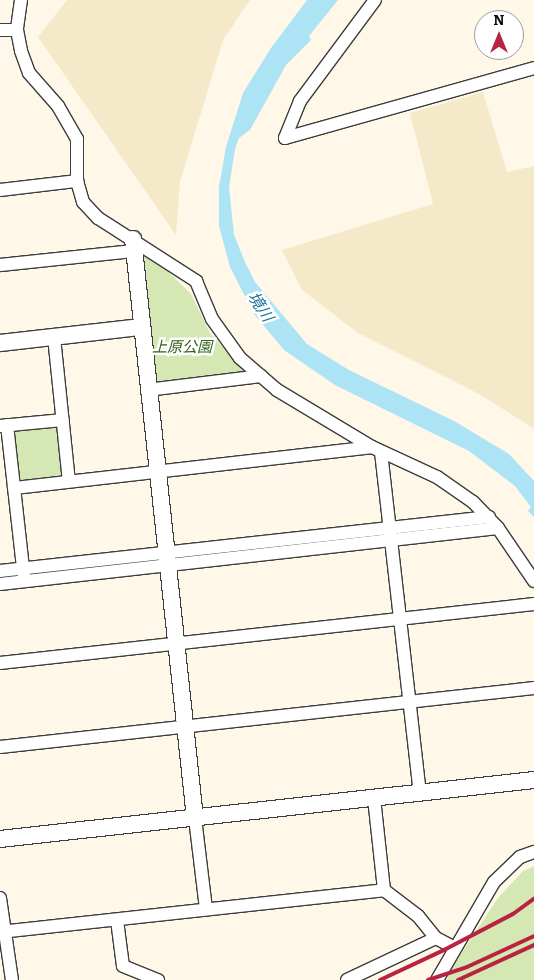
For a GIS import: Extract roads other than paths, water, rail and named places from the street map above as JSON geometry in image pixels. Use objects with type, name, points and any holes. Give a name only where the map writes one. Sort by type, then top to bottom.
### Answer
[{"type":"street","points":[[21,0],[17,30],[29,73],[58,106],[77,139],[76,182],[83,202],[98,218],[133,245],[196,282],[212,319],[240,358],[277,390],[377,450],[437,476],[490,517],[534,581]]},
{"type":"street","points":[[375,0],[300,101],[285,138],[534,68]]},
{"type":"street","points":[[0,30],[17,30]]},
{"type":"street","points":[[0,190],[76,182]]},
{"type":"street","points":[[0,265],[133,245]]},
{"type":"street","points":[[133,245],[140,327],[206,909]]},
{"type":"street","points":[[0,343],[140,327]]},
{"type":"street","points":[[54,337],[70,481]]},
{"type":"street","points":[[148,390],[261,376]]},
{"type":"street","points":[[24,575],[14,488],[3,425],[63,420]]},
{"type":"street","points":[[14,488],[377,450]]},
{"type":"street","points":[[377,450],[391,534],[420,793]]},
{"type":"street","points":[[0,584],[24,575],[391,534],[490,517]]},
{"type":"street","points":[[391,534],[498,528]]},
{"type":"street","points":[[0,571],[24,575]]},
{"type":"street","points":[[0,663],[534,604]]},
{"type":"street","points":[[0,747],[534,688]]},
{"type":"street","points":[[0,840],[534,780]]},
{"type":"street","points":[[374,798],[384,890]]},
{"type":"street","points":[[437,980],[494,882],[520,857],[534,852]]},
{"type":"street","points":[[2,932],[384,890],[418,916],[436,938],[455,948]]},
{"type":"street","points":[[0,898],[2,932],[12,980]]},
{"type":"street","points":[[117,920],[124,966],[158,980]]},
{"type":"street","points":[[347,980],[436,938]]},
{"type":"water","name":"境川","points":[[307,0],[338,0],[309,36],[311,40],[286,65],[250,130],[239,138],[235,149],[229,187],[234,235],[245,262],[255,282],[307,344],[349,370],[454,421],[509,454],[534,481],[534,517],[528,511],[531,507],[515,486],[469,451],[335,385],[284,350],[254,314],[230,267],[219,226],[219,187],[226,147],[243,93],[271,48]]},
{"type":"railway","points":[[380,980],[444,950],[513,914],[534,899]]},
{"type":"railway","points":[[428,980],[467,967],[534,936]]},
{"type":"railway","points":[[458,980],[534,945]]},
{"type":"park label","name":"上原公園","points":[[182,348]]}]
